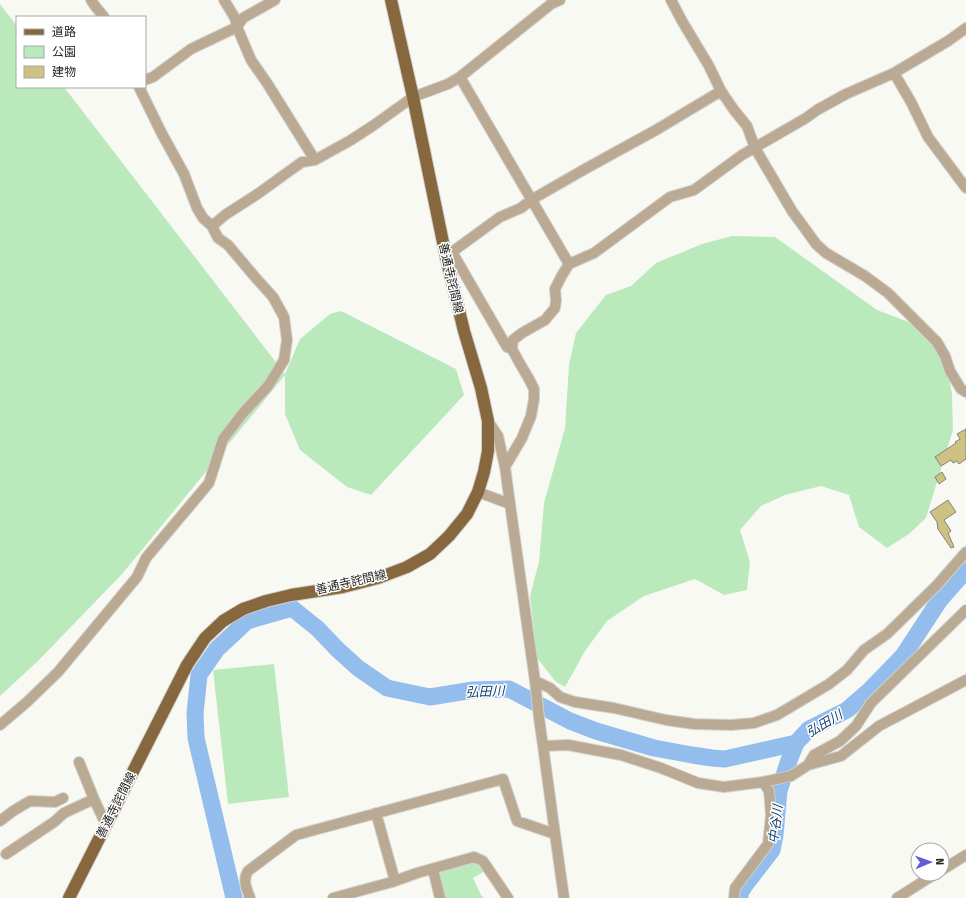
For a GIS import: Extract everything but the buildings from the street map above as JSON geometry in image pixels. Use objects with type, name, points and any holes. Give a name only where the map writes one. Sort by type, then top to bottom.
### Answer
[{"type":"main road","name":"善通寺詫間線","points":[[69,898],[186,665],[205,638],[223,621],[243,609],[266,601],[291,595],[343,587],[378,578],[407,567],[430,554],[449,536],[467,514],[478,492],[488,451],[488,421],[481,388],[464,331],[449,254],[391,0]]},
{"type":"street","points":[[91,0],[103,16]]},
{"type":"street","points":[[224,0],[235,18],[237,27],[251,60],[315,160]]},
{"type":"street","points":[[146,80],[153,77],[191,49],[237,27],[243,18],[275,0]]},
{"type":"street","points":[[212,226],[225,215],[302,162],[315,160],[351,140],[413,97],[448,84],[460,77],[551,4],[560,0]]},
{"type":"street","points":[[671,0],[722,91],[734,110],[747,126],[755,148],[792,211],[816,244],[826,253],[864,276],[888,293],[938,342],[950,371],[960,389],[966,392]]},
{"type":"street","points":[[512,349],[514,340],[522,333],[545,320],[555,308],[555,289],[560,277],[569,264],[594,253],[670,197],[694,190],[742,156],[817,110],[846,94],[894,73],[948,41],[966,28]]},
{"type":"street","points":[[894,73],[911,102],[928,137],[966,188]]},
{"type":"street","points":[[460,77],[569,264]]},
{"type":"street","points":[[0,725],[27,702],[58,672],[137,577],[146,558],[210,483],[223,439],[244,412],[268,386],[284,360],[287,340],[284,317],[274,297],[228,245],[218,238],[212,226],[203,218],[197,208],[184,174],[139,88]]},
{"type":"street","points":[[505,467],[522,438],[531,416],[534,390],[512,349],[507,347],[449,254],[500,217],[521,208],[531,200],[722,91]]},
{"type":"street","points":[[488,421],[498,436],[505,467],[536,684],[538,714],[544,746],[564,898]]},
{"type":"street","points":[[478,492],[510,504]]},
{"type":"street","points":[[536,684],[550,688],[560,697],[575,702],[614,708],[666,720],[694,724],[731,725],[754,723],[777,715],[829,684],[847,670],[864,650],[887,634],[937,584],[962,564],[966,552]]},
{"type":"street","points":[[808,765],[814,755],[840,741],[856,726],[871,703],[966,610]]},
{"type":"street","points":[[544,746],[568,745],[621,755],[661,768],[698,783],[724,787],[768,782],[791,776],[808,765],[842,756],[879,726],[966,680]]},
{"type":"street","points":[[79,762],[106,825]]},
{"type":"street","points":[[250,898],[245,884],[245,876],[248,872],[296,835],[503,779],[517,821],[555,834]]},
{"type":"street","points":[[734,898],[735,888],[768,844],[771,815],[768,782]]},
{"type":"street","points":[[0,821],[30,801],[55,802],[63,798]]},
{"type":"street","points":[[6,854],[54,822],[64,813],[94,800]]},
{"type":"street","points":[[376,813],[395,881]]},
{"type":"street","points":[[950,865],[966,855]]},
{"type":"street","points":[[333,898],[474,857],[483,861],[508,898]]},
{"type":"street","points":[[433,869],[440,898]]},
{"type":"street","points":[[897,898],[922,882]]},
{"type":"green space","points":[[0,4],[16,25],[16,88],[65,88],[285,374],[300,339],[330,314],[341,311],[456,369],[464,395],[371,495],[347,487],[300,450],[285,414],[285,375],[123,573],[38,661],[0,696]]},
{"type":"green space","points":[[732,236],[775,237],[877,310],[911,323],[935,341],[945,361],[952,393],[953,430],[926,518],[909,534],[887,548],[859,527],[849,495],[821,486],[785,495],[761,506],[740,530],[750,562],[747,590],[724,595],[695,579],[644,596],[607,621],[585,651],[565,687],[556,682],[537,658],[530,596],[539,562],[544,503],[565,428],[569,365],[576,333],[606,295],[631,286],[656,263],[702,244]]},
{"type":"green space","points":[[274,664],[289,797],[228,804],[213,670]]},
{"type":"green space","points":[[475,860],[481,863],[485,871],[473,878],[484,898],[445,898],[439,876],[441,871]]},
{"type":"waterway","name":"弘田川","points":[[234,898],[196,738],[195,713],[199,675],[217,649],[247,621],[292,608],[318,629],[358,668],[387,688],[430,697],[473,690],[509,689],[570,721],[596,731],[654,748],[725,759],[796,743],[809,729],[847,710],[870,690],[903,656],[939,601],[966,570]]},
{"type":"waterway","name":"中谷川","points":[[740,898],[740,893],[745,885],[772,850],[775,835],[779,791],[796,743]]}]
